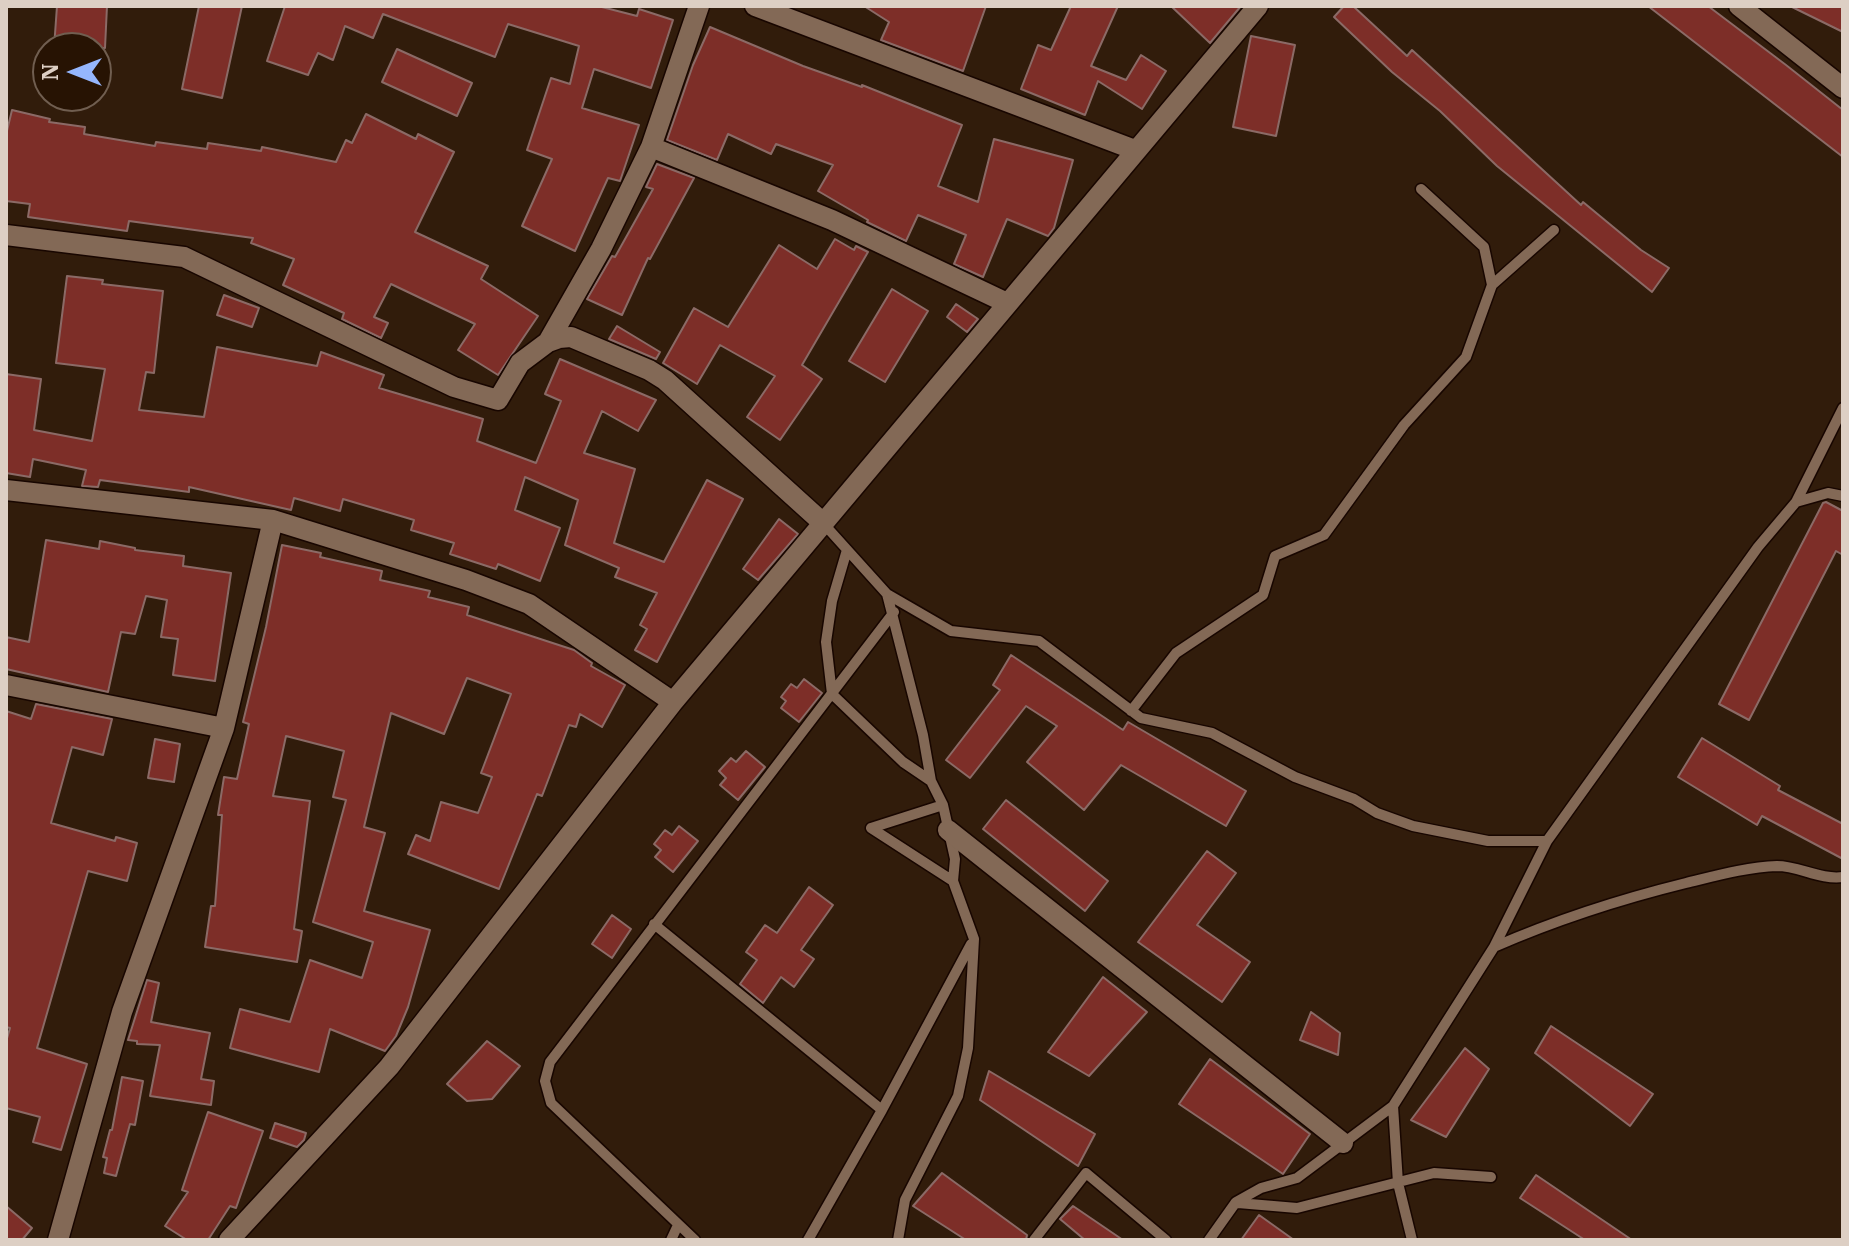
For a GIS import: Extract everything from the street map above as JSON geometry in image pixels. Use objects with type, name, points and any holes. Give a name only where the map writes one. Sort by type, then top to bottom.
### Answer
[{"type":"street","points":[[6,235],[184,257],[454,387],[498,400],[520,363],[548,342],[601,249],[651,147],[699,6]]},
{"type":"street","points":[[755,6],[1135,150]]},
{"type":"street","points":[[229,1240],[389,1067],[673,702],[1258,6]]},
{"type":"street","points":[[1739,6],[1843,88]]},
{"type":"street","points":[[651,147],[832,220],[1007,303]]},
{"type":"street","points":[[548,342],[571,337],[665,380],[823,523]]},
{"type":"street","points":[[6,490],[273,520],[466,580],[529,604],[673,702]]},
{"type":"street","points":[[58,1240],[122,1012],[224,728],[273,520]]},
{"type":"street","points":[[6,685],[224,728]]},
{"type":"street","points":[[948,830],[1343,1143]]},
{"type":"lane","points":[[1421,189],[1484,247],[1492,285]]},
{"type":"lane","points":[[1131,711],[1176,653],[1263,595],[1275,556],[1324,535],[1404,425],[1466,357],[1492,285],[1554,230]]},
{"type":"lane","points":[[1209,1240],[1236,1202],[1261,1188],[1297,1178],[1393,1106],[1494,947],[1547,841],[1758,547],[1796,502],[1843,408]]},
{"type":"lane","points":[[1796,502],[1828,493],[1843,496]]},
{"type":"lane","points":[[823,523],[887,594],[951,631],[1039,641],[1141,718],[1212,733],[1295,777],[1413,826],[1488,841],[1547,841]]},
{"type":"lane","points":[[847,550],[832,601],[826,642],[832,694],[903,762],[931,781]]},
{"type":"lane","points":[[887,594],[923,735],[931,781],[943,805],[955,859],[953,881],[974,939],[968,1048],[958,1096],[905,1200],[898,1240]]},
{"type":"lane","points":[[695,1240],[551,1103],[545,1081],[550,1062],[894,612]]},
{"type":"lane","points":[[943,805],[871,828],[953,881]]},
{"type":"lane","points":[[1494,947],[1557,921],[1646,893],[1718,875],[1779,866],[1833,878],[1843,877]]},
{"type":"lane","points":[[654,924],[882,1110]]},
{"type":"lane","points":[[808,1240],[974,939]]},
{"type":"lane","points":[[1393,1106],[1398,1183],[1412,1240]]},
{"type":"lane","points":[[1034,1240],[1086,1173],[1166,1240]]},
{"type":"lane","points":[[1236,1202],[1297,1208],[1434,1173],[1491,1177]]},
{"type":"lane","points":[[671,1240],[678,1225]]},
{"type":"building","points":[[57,6],[107,6],[106,32],[55,32]]},
{"type":"building","points":[[199,6],[242,6],[222,98],[182,89]]},
{"type":"building","points":[[285,6],[598,6],[637,16],[639,9],[673,20],[651,88],[594,69],[582,108],[639,125],[620,181],[608,178],[575,251],[522,226],[552,159],[527,150],[551,78],[570,84],[579,46],[508,24],[495,57],[383,14],[373,38],[345,26],[333,60],[318,53],[308,75],[267,61]]},
{"type":"building","points":[[864,6],[986,6],[963,71],[881,40],[889,22]]},
{"type":"building","points":[[1071,6],[1118,6],[1091,66],[1126,80],[1141,55],[1166,71],[1142,109],[1098,81],[1085,115],[1021,89],[1038,45],[1051,50]]},
{"type":"building","points":[[1171,6],[1241,6],[1210,43]]},
{"type":"building","points":[[1344,6],[1353,6],[1407,56],[1412,50],[1581,205],[1583,202],[1641,250],[1669,268],[1652,292],[1497,166],[1440,111],[1392,72],[1334,17]]},
{"type":"building","points":[[1648,6],[1708,6],[1786,65],[1843,110],[1843,157]]},
{"type":"building","points":[[1790,6],[1843,6],[1843,32]]},
{"type":"building","points":[[710,27],[803,66],[862,85],[962,125],[938,186],[978,202],[994,139],[1073,160],[1054,228],[1048,236],[1007,219],[983,277],[954,264],[966,235],[918,215],[906,241],[867,222],[818,191],[833,165],[776,144],[771,154],[728,134],[717,160],[667,140]]},
{"type":"building","points":[[1251,36],[1295,45],[1276,136],[1233,127]]},
{"type":"building","points":[[397,49],[472,83],[457,116],[382,82]]},
{"type":"building","points":[[12,110],[50,119],[49,122],[85,127],[84,134],[155,146],[156,142],[207,149],[208,143],[261,151],[262,147],[336,162],[346,140],[352,143],[366,114],[416,139],[418,134],[454,152],[415,232],[488,266],[481,279],[538,316],[498,375],[458,350],[475,324],[391,284],[374,317],[388,323],[381,338],[342,319],[344,313],[283,285],[294,259],[251,243],[253,238],[129,221],[127,231],[28,217],[30,204],[6,201],[6,135]]},
{"type":"building","points":[[657,164],[694,178],[648,258],[622,315],[587,299],[612,256],[615,257],[653,189],[646,187]]},
{"type":"building","points":[[835,239],[854,250],[856,246],[868,252],[802,365],[822,379],[780,440],[747,417],[775,376],[720,345],[697,384],[663,363],[694,308],[728,327],[779,245],[817,269]]},
{"type":"building","points":[[67,276],[103,280],[102,284],[163,291],[154,373],[146,372],[139,410],[204,417],[217,347],[317,366],[321,352],[384,375],[379,388],[483,419],[477,441],[536,463],[561,401],[545,394],[560,359],[656,400],[638,431],[602,411],[584,453],[635,469],[614,543],[664,562],[707,480],[743,499],[657,662],[635,650],[647,629],[640,625],[657,593],[615,577],[619,568],[565,545],[578,500],[525,477],[515,510],[560,528],[540,581],[498,564],[496,569],[450,554],[454,543],[411,530],[414,520],[343,499],[340,511],[294,498],[291,510],[189,487],[189,492],[100,480],[98,487],[82,486],[86,470],[33,459],[30,477],[6,473],[6,374],[41,379],[34,430],[92,441],[105,369],[56,363]]},
{"type":"building","points":[[892,289],[928,311],[885,382],[849,361]]},
{"type":"building","points":[[224,295],[259,308],[252,327],[217,315]]},
{"type":"building","points":[[956,304],[978,319],[967,332],[947,317]]},
{"type":"building","points":[[617,326],[660,352],[656,359],[609,339]]},
{"type":"building","points":[[1826,502],[1843,511],[1843,555],[1836,551],[1749,720],[1719,704]]},
{"type":"building","points":[[779,519],[798,534],[758,580],[743,569]]},
{"type":"building","points":[[46,540],[99,549],[100,541],[135,550],[184,556],[183,566],[231,573],[215,681],[173,675],[178,639],[161,637],[167,600],[146,596],[135,634],[121,632],[108,692],[6,669],[6,637],[29,642]]},
{"type":"building","points":[[282,545],[382,571],[380,580],[430,591],[428,597],[469,607],[467,615],[574,650],[592,663],[591,666],[625,685],[602,727],[580,714],[576,727],[569,725],[542,796],[537,794],[499,889],[408,854],[416,835],[430,841],[441,802],[478,813],[492,777],[481,773],[511,694],[467,678],[444,734],[391,713],[364,827],[385,833],[364,911],[430,930],[408,1007],[396,1036],[385,1051],[330,1029],[319,1072],[230,1048],[240,1009],[290,1022],[310,960],[362,978],[373,942],[313,922],[346,800],[333,797],[344,751],[286,736],[273,796],[310,801],[294,929],[302,931],[297,962],[205,947],[211,906],[215,906],[222,815],[218,815],[224,777],[237,779],[249,724],[243,722]]},
{"type":"building","points":[[1011,655],[1123,730],[1128,722],[1246,791],[1226,826],[1121,765],[1084,810],[1027,762],[1057,726],[1026,706],[970,778],[946,760],[1000,690],[993,685]]},
{"type":"building","points":[[804,679],[822,693],[799,722],[781,708],[786,701],[781,697],[791,684],[797,688]]},
{"type":"building","points":[[36,704],[112,719],[103,755],[72,747],[51,823],[115,841],[116,837],[137,843],[127,881],[88,871],[37,1048],[87,1064],[61,1150],[33,1142],[40,1117],[6,1108],[6,1042],[10,1028],[6,1027],[6,711],[31,719]]},
{"type":"building","points":[[1702,738],[1780,786],[1778,790],[1843,824],[1843,859],[1762,816],[1757,825],[1678,777]]},
{"type":"building","points":[[155,739],[180,744],[174,782],[148,778]]},
{"type":"building","points":[[746,751],[765,767],[738,800],[720,785],[726,778],[719,771],[731,758],[736,762]]},
{"type":"building","points":[[1006,800],[1108,881],[1085,911],[983,829]]},
{"type":"building","points":[[679,826],[698,841],[673,872],[655,857],[661,850],[654,844],[665,830],[672,835]]},
{"type":"building","points":[[1207,851],[1236,873],[1197,925],[1250,962],[1222,1002],[1138,942]]},
{"type":"building","points":[[809,887],[833,905],[801,950],[814,959],[794,987],[781,977],[763,1003],[740,984],[757,960],[746,952],[765,925],[777,933]]},
{"type":"building","points":[[612,915],[631,929],[612,958],[592,944]]},
{"type":"building","points":[[1103,977],[1147,1012],[1089,1076],[1048,1052]]},
{"type":"building","points":[[147,980],[159,983],[151,1022],[210,1033],[201,1079],[214,1081],[211,1105],[150,1096],[160,1045],[137,1044],[137,1041],[128,1040]]},
{"type":"building","points":[[1311,1012],[1340,1033],[1338,1055],[1300,1040]]},
{"type":"building","points":[[1551,1026],[1653,1094],[1630,1126],[1535,1053]]},
{"type":"building","points":[[487,1041],[520,1066],[492,1099],[467,1101],[447,1084]]},
{"type":"building","points":[[1465,1048],[1489,1069],[1446,1137],[1411,1120]]},
{"type":"building","points":[[1210,1059],[1310,1134],[1283,1174],[1179,1104]]},
{"type":"building","points":[[989,1071],[1095,1134],[1078,1166],[980,1100]]},
{"type":"building","points":[[122,1077],[143,1081],[135,1125],[130,1124],[116,1176],[104,1173],[107,1158],[103,1157],[112,1130]]},
{"type":"building","points":[[208,1112],[263,1131],[236,1208],[230,1206],[208,1240],[187,1240],[165,1226],[188,1192],[182,1190]]},
{"type":"building","points":[[275,1123],[306,1133],[304,1140],[297,1147],[270,1138]]},
{"type":"building","points":[[942,1173],[1027,1235],[1026,1240],[966,1240],[913,1206]]},
{"type":"building","points":[[1536,1175],[1632,1240],[1585,1240],[1520,1198]]},
{"type":"building","points":[[6,1206],[32,1228],[22,1240],[6,1240]]},
{"type":"building","points":[[1073,1206],[1123,1240],[1085,1240],[1060,1219]]},
{"type":"building","points":[[1259,1215],[1294,1240],[1241,1240]]}]
